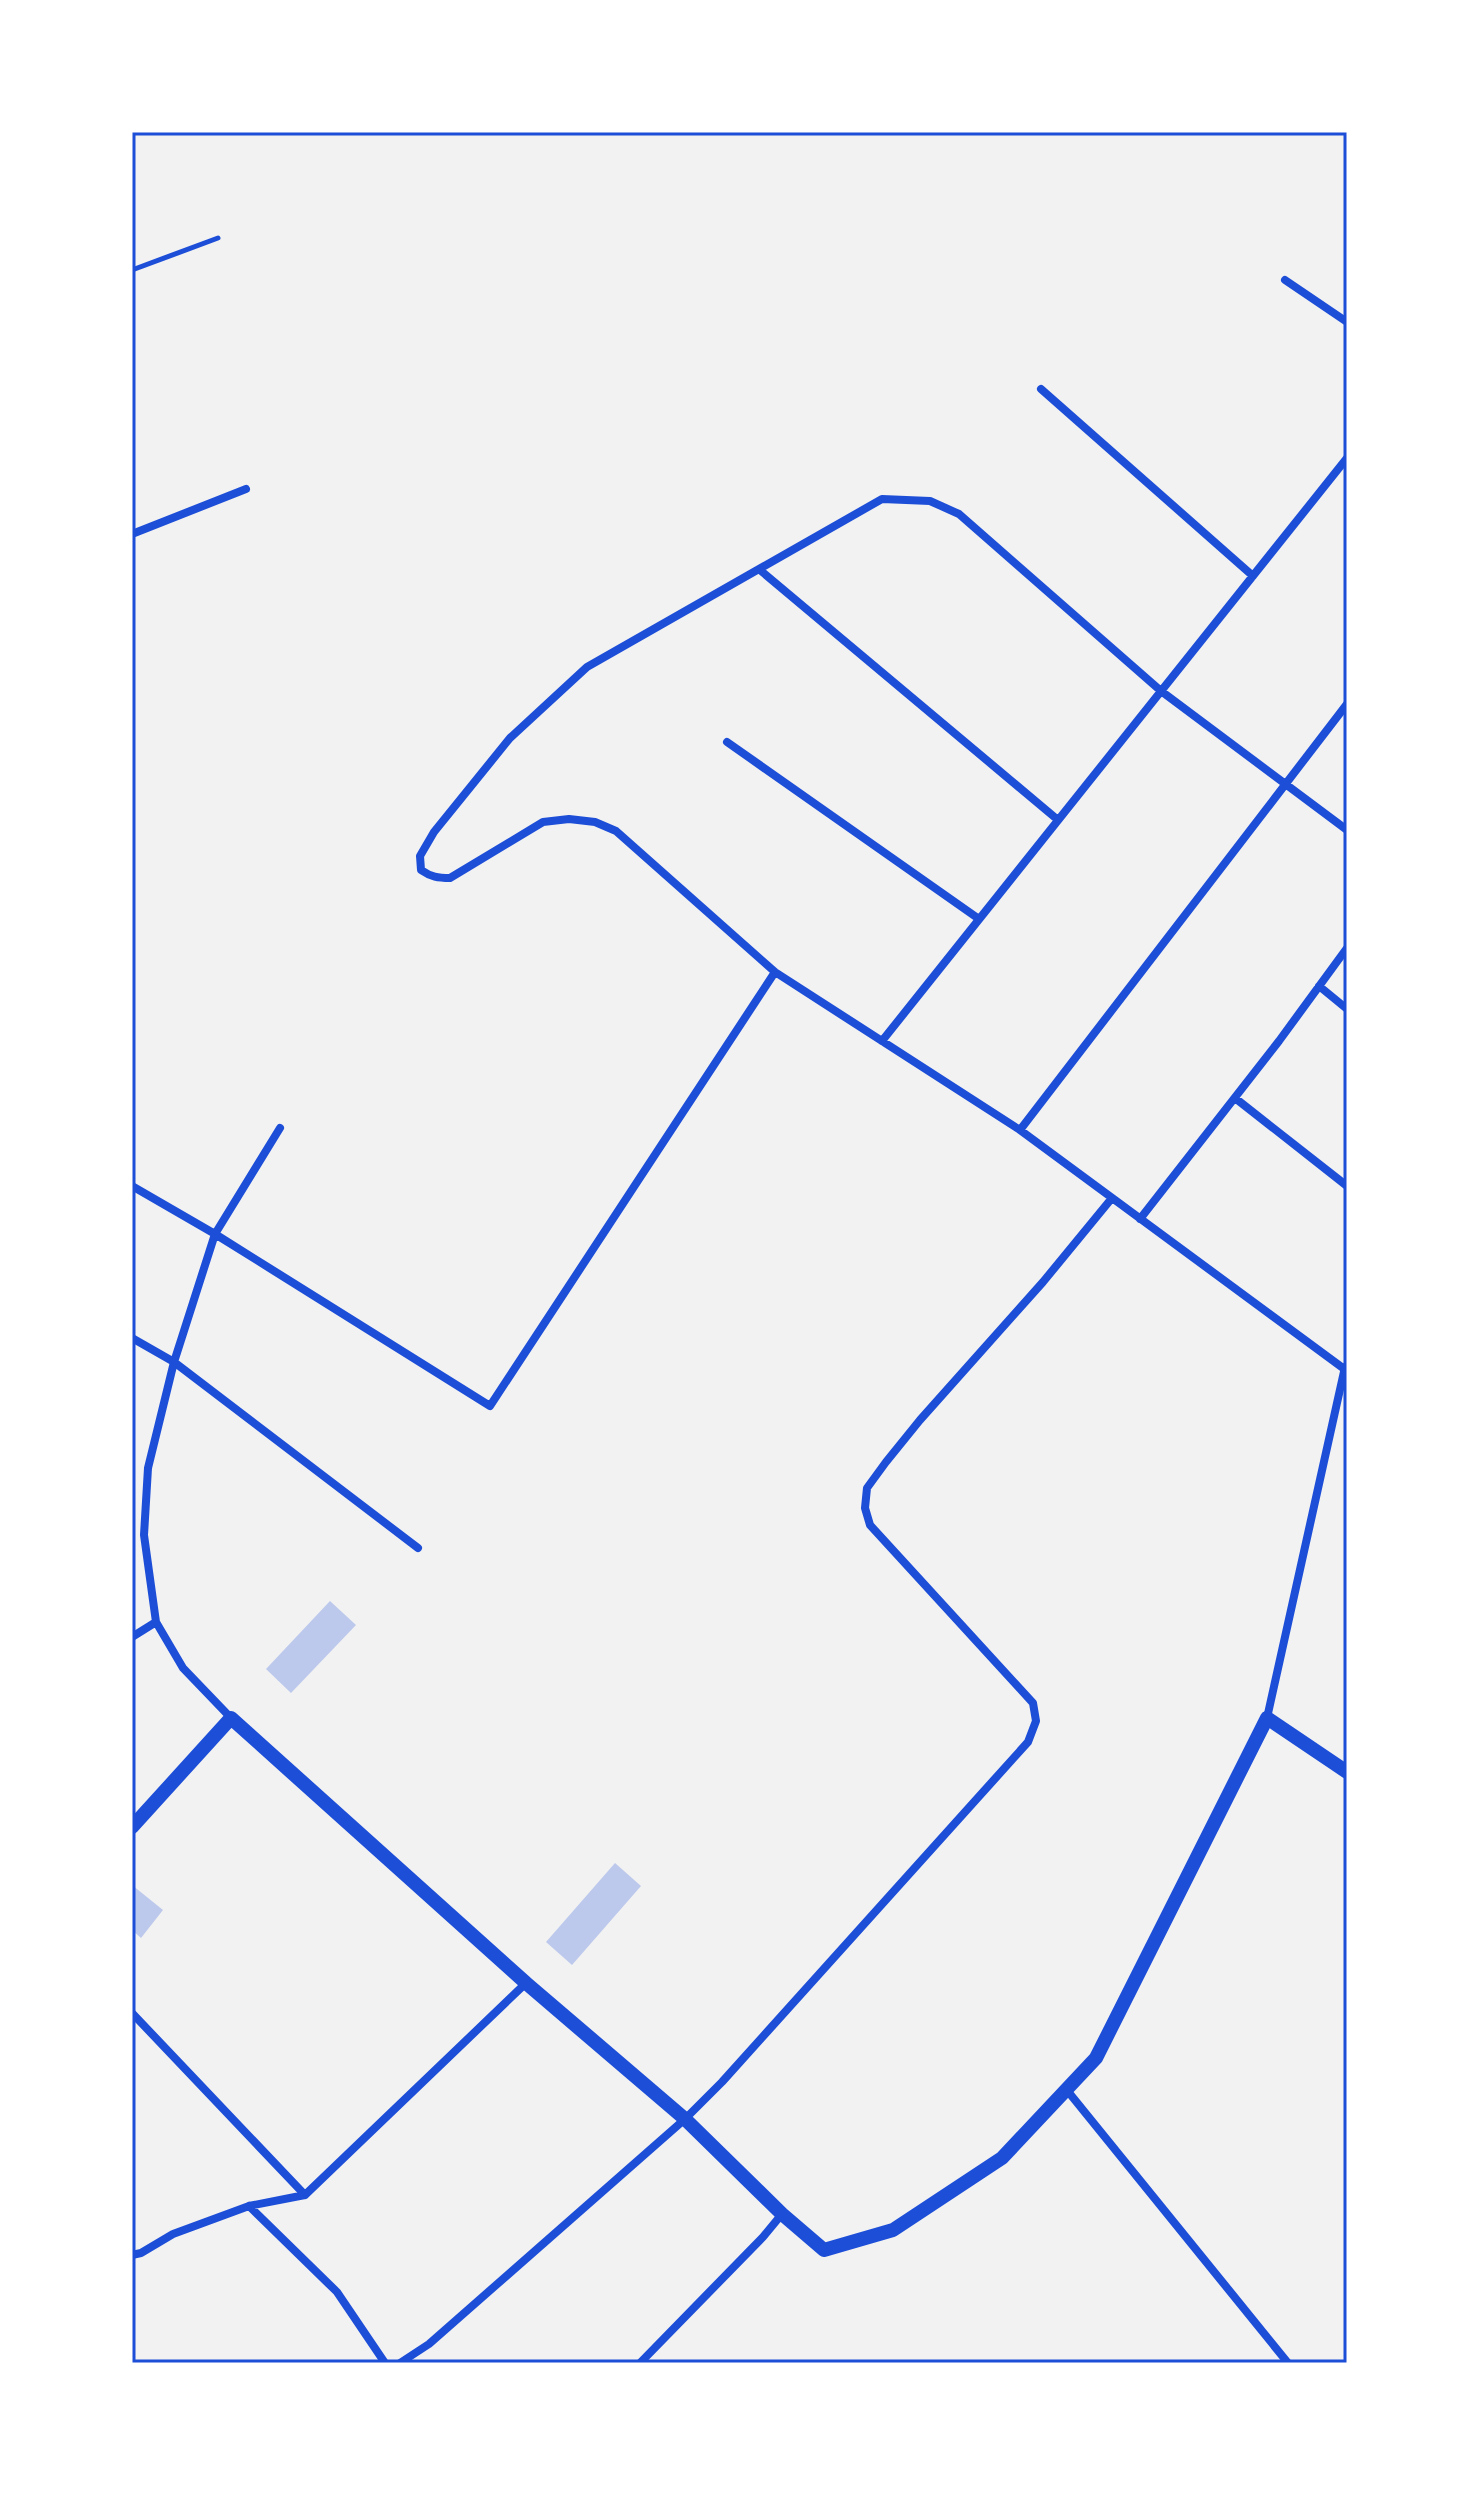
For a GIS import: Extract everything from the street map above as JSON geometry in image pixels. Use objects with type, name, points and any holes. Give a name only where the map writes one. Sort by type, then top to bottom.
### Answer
[{"type":"street","points":[[1285,280],[1347,322]]},
{"type":"street","points":[[1041,389],[1253,576]]},
{"type":"street","points":[[882,1041],[1347,458]]},
{"type":"street","points":[[132,534],[246,489]]},
{"type":"street","points":[[280,1128],[215,1234],[174,1362],[148,1468],[144,1535],[156,1622],[183,1668],[231,1718],[526,1983],[685,2119],[782,2214],[824,2250],[893,2230],[1002,2158],[1096,2058],[1267,1718],[1346,1368],[1020,1130],[775,972],[616,831],[595,822],[569,819],[543,822],[450,878],[435,878],[421,870],[420,856],[434,832],[510,738],[587,667],[882,499],[930,501],[959,514],[1161,691],[1347,830]]},
{"type":"street","points":[[760,570],[1058,820]]},
{"type":"street","points":[[1020,1130],[1347,704]]},
{"type":"street","points":[[727,742],[979,919]]},
{"type":"street","points":[[1140,1219],[1347,948]]},
{"type":"street","points":[[132,1186],[215,1234],[490,1406],[775,972]]},
{"type":"street","points":[[1319,986],[1347,1009]]},
{"type":"street","points":[[1235,1098],[1347,1186]]},
{"type":"street","points":[[400,2363],[429,2344],[685,2119],[722,2082],[1028,1742],[1036,1721],[1033,1703],[870,1525],[865,1508],[867,1488],[920,1420],[1043,1282],[1112,1198]]},
{"type":"street","points":[[132,1338],[174,1362],[418,1548]]},
{"type":"street","points":[[132,1637],[156,1622]]},
{"type":"street","points":[[132,1827],[231,1718]]},
{"type":"street","points":[[1267,1718],[1347,1772]]},
{"type":"street","points":[[132,2255],[173,2234],[249,2206],[305,2195],[526,1983]]},
{"type":"street","points":[[132,2013],[305,2195]]},
{"type":"street","points":[[1066,2089],[1288,2363]]},
{"type":"street","points":[[249,2206],[337,2292],[385,2363]]},
{"type":"street","points":[[640,2363],[782,2214]]},
{"type":"path","points":[[132,270],[218,238]]},
{"type":"building","points":[[330,1601],[356,1625],[291,1693],[266,1669]]},
{"type":"building","points":[[615,1863],[641,1886],[572,1965],[546,1942]]},
{"type":"building","points":[[132,1885],[163,1910],[141,1938],[132,1930]]}]
